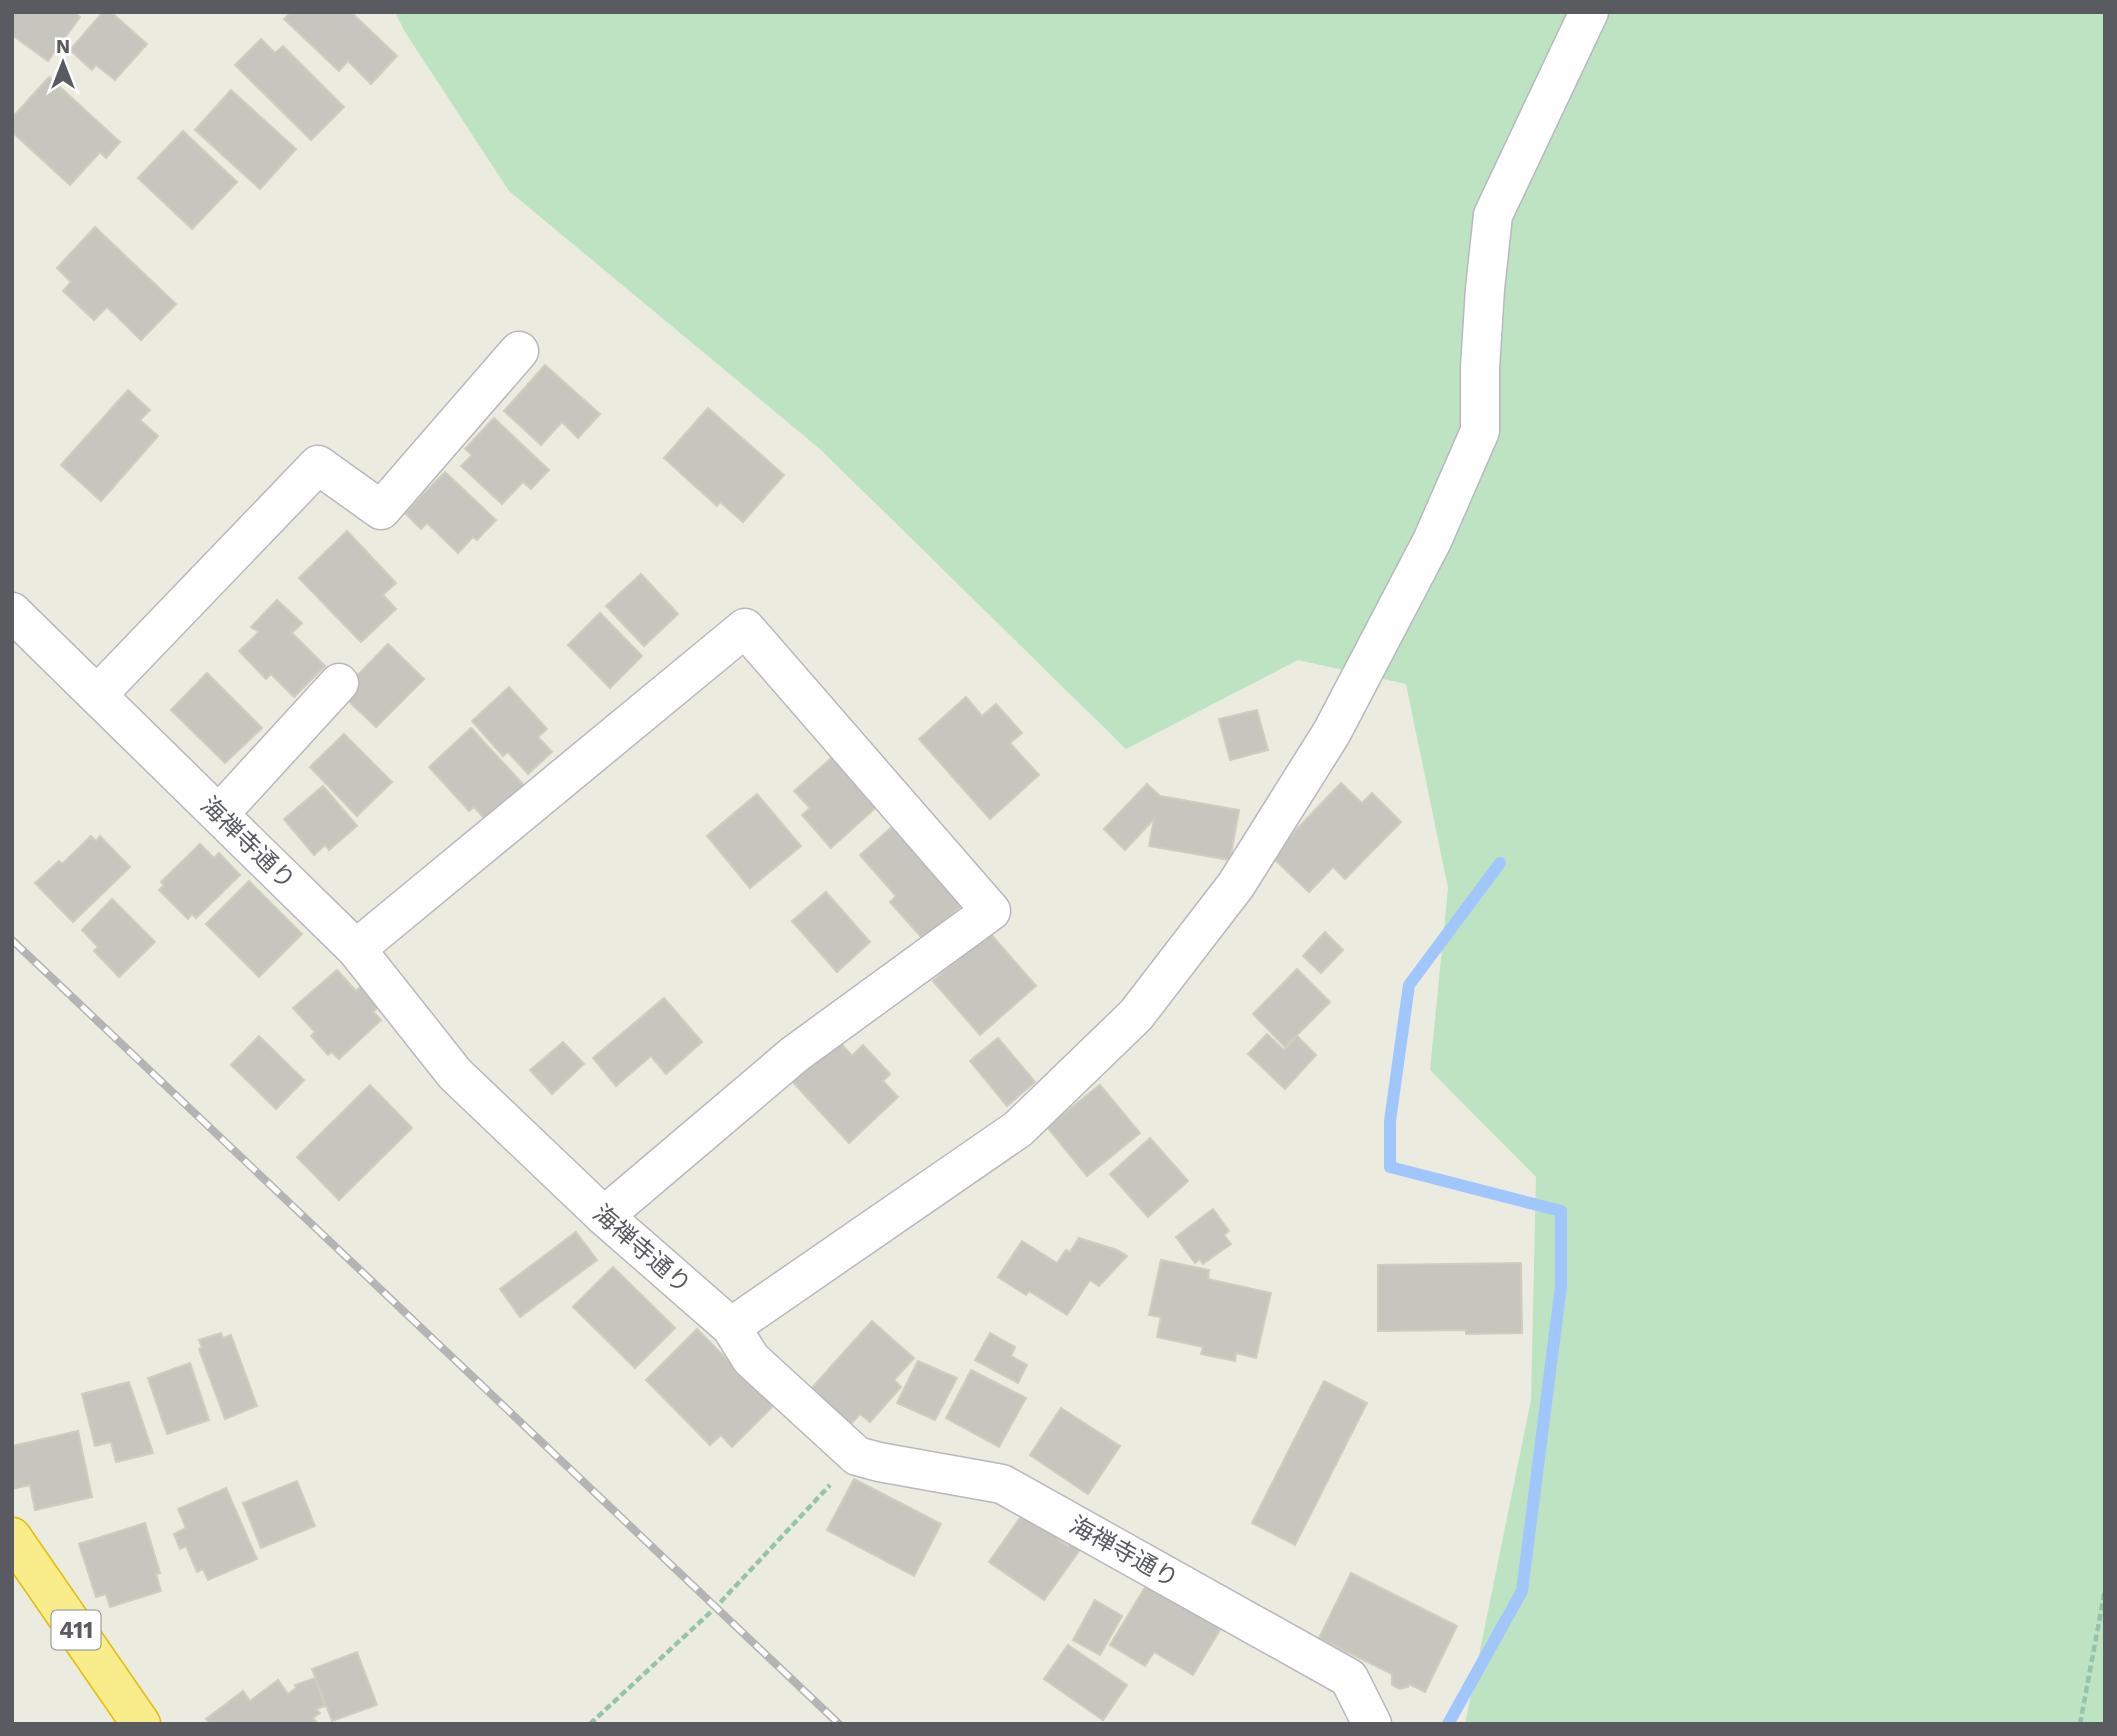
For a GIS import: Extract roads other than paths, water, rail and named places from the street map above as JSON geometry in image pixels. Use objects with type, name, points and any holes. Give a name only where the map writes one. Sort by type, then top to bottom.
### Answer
[{"type":"highway","name":"411","points":[[12,1537],[141,1724]]},
{"type":"street","points":[[732,1327],[1018,1129],[1136,1015],[1236,885],[1332,732],[1432,541],[1479,431],[1483,328],[1493,215],[1590,12]]},
{"type":"street","points":[[97,695],[318,465],[382,510],[519,351]]},
{"type":"street","name":"海禅寺通り","points":[[12,612],[356,948],[455,1074],[604,1216],[732,1327],[751,1359],[856,1456],[1002,1484],[1349,1678],[1372,1724]]},
{"type":"street","points":[[356,948],[745,628],[991,911],[795,1054],[604,1216]]},
{"type":"street","points":[[219,814],[339,683]]},
{"type":"waterway","points":[[1448,1724],[1522,1591],[1561,1286],[1561,1211],[1390,1167],[1390,1121],[1409,985],[1500,863]]},
{"type":"railway","points":[[12,940],[839,1724]]}]
